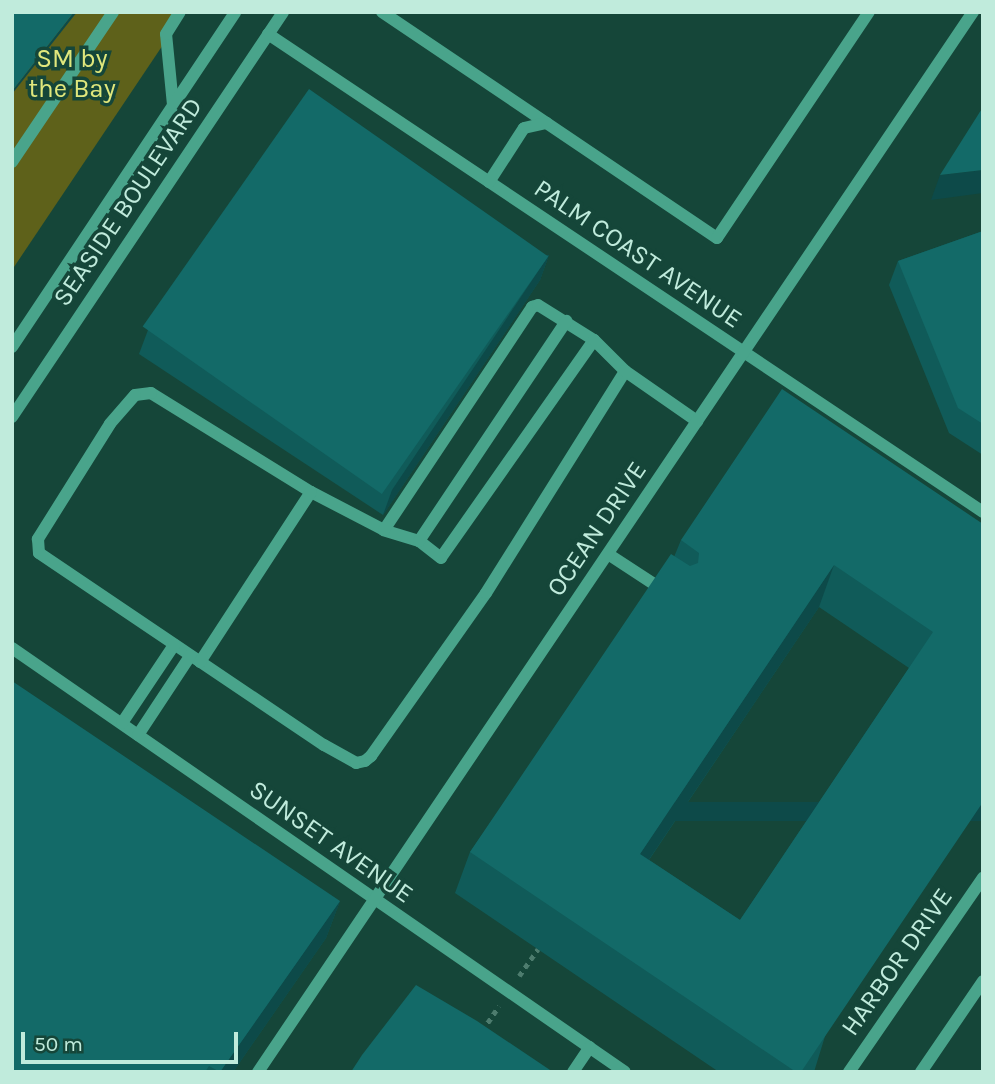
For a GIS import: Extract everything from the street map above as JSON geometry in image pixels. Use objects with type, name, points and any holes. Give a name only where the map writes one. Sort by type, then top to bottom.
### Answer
[{"type":"street","points":[[12,162],[113,12]]},
{"type":"street","points":[[173,105],[166,34],[180,12]]},
{"type":"street","name":"SEASIDE BOULEVARD","points":[[12,347],[235,12]]},
{"type":"street","name":"SEASIDE BOULEVARD","points":[[12,417],[283,12]]},
{"type":"street","points":[[382,12],[717,238],[869,12]]},
{"type":"street","name":"OCEAN DRIVE","points":[[258,1072],[973,12]]},
{"type":"street","name":"PALM COAST AVENUE","points":[[268,34],[983,512]]},
{"type":"street","points":[[488,182],[524,128],[546,123]]},
{"type":"street","points":[[384,530],[532,307],[543,306],[594,340],[625,371],[697,422]]},
{"type":"street","points":[[419,541],[566,321]]},
{"type":"street","points":[[594,340],[441,558],[419,541],[384,530],[311,492],[151,393],[135,395],[110,424],[37,546],[39,553],[195,659],[356,762],[371,757],[486,593],[625,371]]},
{"type":"street","points":[[138,735],[195,659],[311,492]]},
{"type":"street","points":[[608,554],[676,599]]},
{"type":"street","points":[[122,723],[174,645]]},
{"type":"street","name":"SUNSET AVENUE","points":[[12,648],[625,1072]]},
{"type":"street","name":"HARBOR DRIVE","points":[[849,1072],[983,878]]},
{"type":"street","points":[[921,1072],[983,981]]},
{"type":"street","points":[[573,1072],[590,1047]]},
{"type":"green space","name":"SM by the Bay","points":[[12,12],[185,12],[12,270]]},
{"type":"building","points":[[12,12],[74,12],[12,91]]},
{"type":"building","points":[[309,89],[548,256],[382,494],[143,327]]},
{"type":"building","points":[[983,107],[983,170],[940,175]]},
{"type":"building","points":[[983,231],[983,424],[958,408],[898,261]]},
{"type":"building","points":[[782,389],[983,524],[983,802],[801,1072],[796,1072],[470,852],[671,554],[690,566],[698,563],[699,553],[681,540]],"holes":[[[834,565],[933,632],[740,920],[640,854]]]},
{"type":"building","points":[[12,681],[340,901],[220,1072],[209,1066],[205,1072],[12,1072]]},
{"type":"building","points":[[416,985],[477,1021],[553,1072],[351,1072]]}]
